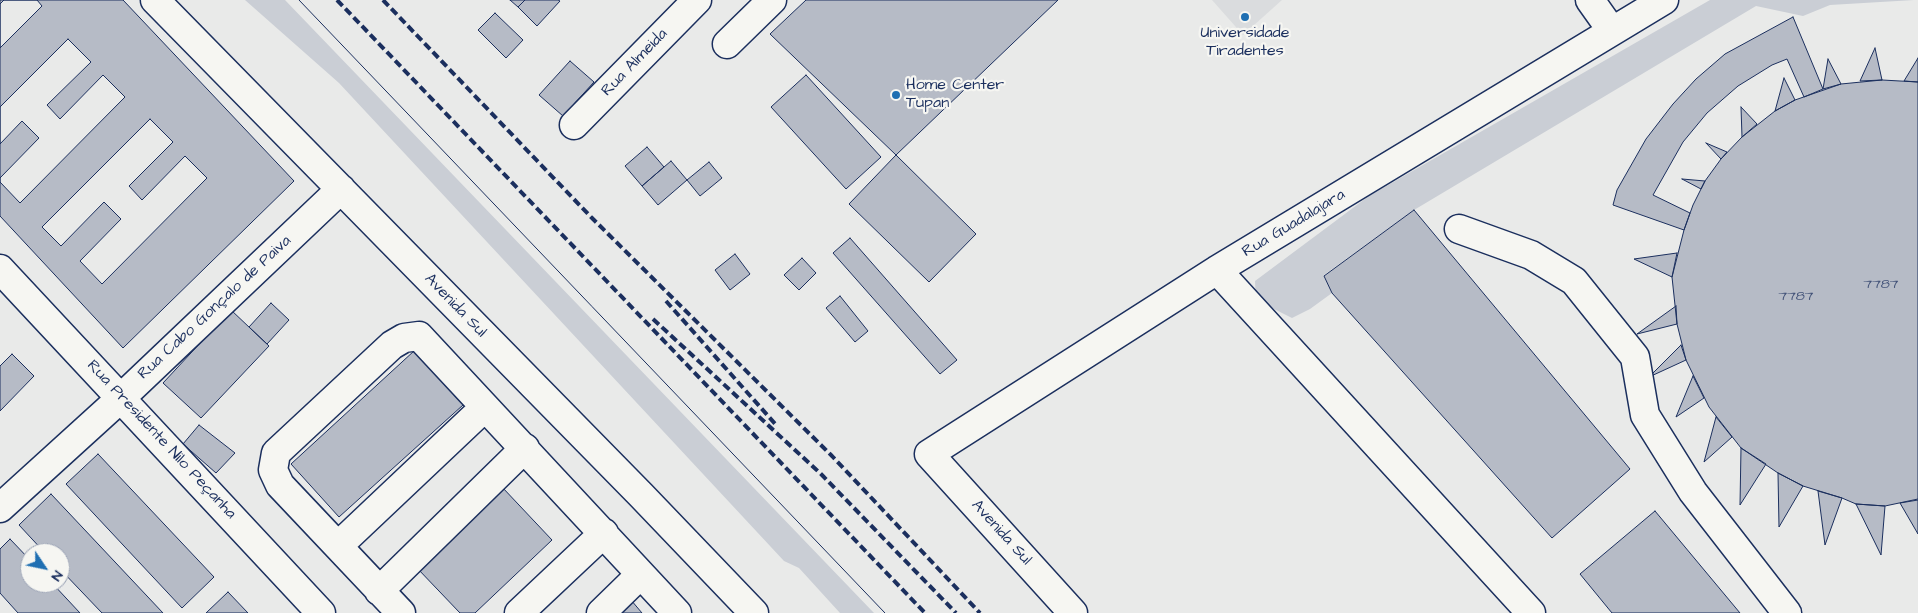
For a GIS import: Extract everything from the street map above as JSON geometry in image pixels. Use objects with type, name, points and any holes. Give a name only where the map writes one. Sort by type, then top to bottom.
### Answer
[{"type":"street","name":"Avenida Sul","points":[[155,0],[641,495],[754,613]]},
{"type":"street","name":"Rua Almeida","points":[[574,125],[697,0]]},
{"type":"street","points":[[727,44],[772,0]]},
{"type":"street","points":[[1590,0],[1612,32]]},
{"type":"street","name":"Rua Guadalajara","points":[[929,454],[1217,270],[1664,0]]},
{"type":"street","name":"Rua Cabo Gonçalo de Paiva","points":[[0,508],[121,398],[341,189]]},
{"type":"street","points":[[1459,229],[1531,255],[1574,281],[1635,358],[1645,415],[1693,492],[1787,613]]},
{"type":"street","name":"Rua Presidente Nilo Peçanha","points":[[0,268],[320,613]]},
{"type":"street","points":[[1217,270],[1531,613]]},
{"type":"street","points":[[400,613],[280,485],[273,470],[276,453],[392,345],[404,338],[419,336],[677,613]]},
{"type":"street","points":[[338,546],[485,407]]},
{"type":"street","points":[[379,591],[524,448]]},
{"type":"street","name":"Avenida Sul","points":[[929,454],[1074,613]]},
{"type":"street","points":[[519,613],[604,533]]},
{"type":"street","points":[[601,613],[640,575]]},
{"type":"shaded area","points":[[245,0],[285,0],[874,613],[840,613],[799,568],[784,561],[339,83]]},
{"type":"shaded area","name":"Universidade Tiradentes","points":[[1212,0],[1282,0],[1243,35]]},
{"type":"shaded area","points":[[1710,0],[1914,0],[1830,5],[1803,16],[1756,6],[1414,210],[1324,275],[1332,293],[1310,309],[1292,318],[1256,300],[1255,281],[1369,196]]},
{"type":"building","points":[[0,0],[123,0],[294,181],[123,348],[0,216]]},
{"type":"building","points":[[4,0],[37,0],[42,6],[0,48],[0,4]]},
{"type":"building","points":[[510,0],[525,0],[518,7]]},
{"type":"building","points":[[525,0],[560,1],[537,26],[518,7]]},
{"type":"building","name":"Home Center Tupan","points":[[806,0],[1058,0],[896,155],[770,34]]},
{"type":"building","points":[[495,13],[523,40],[506,58],[478,30]]},
{"type":"building","points":[[1793,17],[1823,89],[1804,97],[1787,59],[1772,65],[1738,86],[1707,113],[1683,142],[1653,195],[1690,213],[1684,230],[1613,205],[1617,190],[1646,139],[1673,104],[1696,79],[1725,54]]},
{"type":"building","points":[[68,39],[91,62],[47,105],[60,119],[103,75],[125,97],[20,203],[0,182],[0,178],[39,138],[22,121],[0,144],[0,107]]},
{"type":"building","points":[[1875,48],[1882,80],[1860,81]]},
{"type":"building","points":[[1918,58],[1918,82],[1904,81]]},
{"type":"building","points":[[1828,59],[1841,84],[1823,89]]},
{"type":"building","points":[[570,61],[594,82],[563,116],[539,95]]},
{"type":"building","points":[[806,75],[881,157],[846,189],[771,107]]},
{"type":"building","points":[[1784,78],[1795,100],[1775,111]]},
{"type":"building","points":[[1882,80],[1918,82],[1918,499],[1885,506],[1856,504],[1803,486],[1778,473],[1741,448],[1709,407],[1686,360],[1677,324],[1672,277],[1684,230],[1693,205],[1705,181],[1721,159],[1742,137],[1775,111],[1795,100],[1841,84]]},
{"type":"building","points":[[1741,107],[1757,124],[1742,137]]},
{"type":"building","points":[[150,119],[173,142],[129,186],[142,200],[185,156],[207,178],[102,284],[80,261],[121,219],[104,202],[61,246],[42,227]]},
{"type":"building","points":[[1706,143],[1727,152],[1721,159]]},
{"type":"building","points":[[647,147],[664,167],[642,186],[625,166]]},
{"type":"building","points":[[896,155],[976,234],[929,282],[849,204]]},
{"type":"building","points":[[671,161],[687,180],[658,205],[642,186]]},
{"type":"building","points":[[709,162],[722,178],[700,196],[687,180]]},
{"type":"building","points":[[1682,179],[1705,181],[1701,189]]},
{"type":"building","points":[[1414,210],[1630,469],[1552,538],[1332,293],[1324,276]]},
{"type":"building","points":[[850,238],[957,360],[940,374],[833,253]]},
{"type":"building","points":[[1677,253],[1672,277],[1634,259]]},
{"type":"building","points":[[735,254],[750,274],[730,290],[715,270]]},
{"type":"building","points":[[802,258],[816,273],[799,290],[784,275]]},
{"type":"building","points":[[840,296],[868,331],[855,342],[826,308]]},
{"type":"building","points":[[271,303],[289,320],[267,344],[249,327]]},
{"type":"building","points":[[1676,306],[1677,324],[1637,334]]},
{"type":"building","points":[[231,310],[269,346],[201,418],[163,383]]},
{"type":"building","points":[[1681,345],[1686,360],[1649,377]]},
{"type":"building","points":[[414,351],[463,405],[339,517],[291,464]]},
{"type":"building","points":[[12,354],[34,376],[0,411],[0,366]]},
{"type":"building","points":[[1693,376],[1704,398],[1676,417]]},
{"type":"building","points":[[1716,417],[1732,437],[1704,462]]},
{"type":"building","points":[[199,425],[235,453],[216,473],[183,444]]},
{"type":"building","points":[[1741,448],[1766,464],[1740,505]]},
{"type":"building","points":[[98,454],[214,577],[182,608],[66,484]]},
{"type":"building","points":[[1778,473],[1803,486],[1779,527]]},
{"type":"building","points":[[502,487],[552,540],[475,613],[460,613],[417,568]]},
{"type":"building","points":[[1818,491],[1842,498],[1825,545]]},
{"type":"building","points":[[51,494],[163,613],[102,613],[70,579],[70,543],[36,543],[19,525]]},
{"type":"building","points":[[1918,500],[1918,534],[1900,503]]},
{"type":"building","points":[[1856,504],[1885,506],[1881,555]]},
{"type":"building","points":[[1655,511],[1740,613],[1612,613],[1580,574]]},
{"type":"building","points":[[10,539],[20,550],[20,593],[61,593],[80,613],[18,613],[0,593],[0,549]]},
{"type":"building","points":[[228,592],[248,613],[206,613]]},
{"type":"building","points":[[631,600],[642,613],[617,613]]},
{"type":"tram line","points":[[299,0],[885,613]]},
{"type":"railway","points":[[337,0],[925,613]]},
{"type":"railway","points":[[383,0],[591,217],[832,456],[980,613]]},
{"type":"railway","points":[[666,301],[777,426]]},
{"type":"railway","points":[[653,319],[821,474],[956,613]]},
{"type":"place","name":"Universidade Tiradentes","points":[[1245,17]]},
{"type":"place","name":"Home Center Tupan","points":[[896,95]]}]
